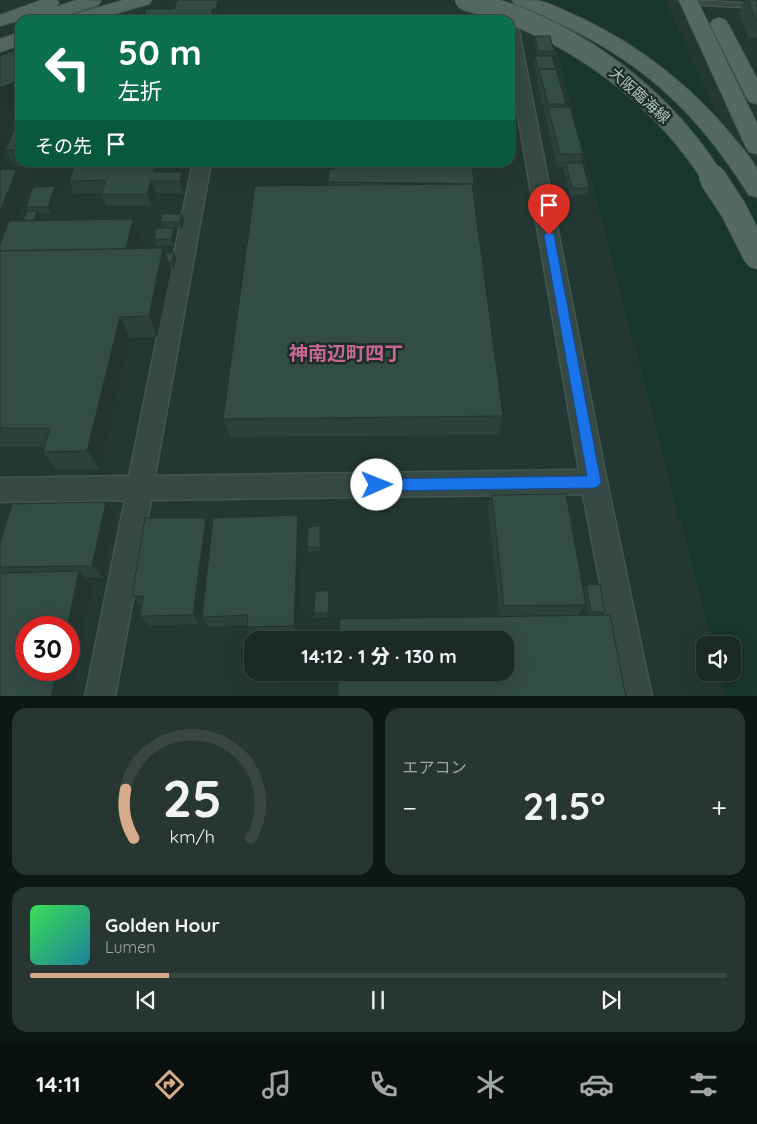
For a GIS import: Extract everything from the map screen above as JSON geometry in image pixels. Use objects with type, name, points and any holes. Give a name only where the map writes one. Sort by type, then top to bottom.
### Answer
[{"type":"main road","points":[[17,15],[58,0]]},
{"type":"main road","points":[[49,15],[94,0]]},
{"type":"main road","points":[[92,15],[144,0]]},
{"type":"main road","points":[[108,15],[144,0]]},
{"type":"main road","name":"大阪臨海線","points":[[465,0],[508,15]]},
{"type":"main road","name":"大阪臨海線","points":[[522,0],[567,18],[600,35],[660,75],[710,123],[738,159],[757,189]]},
{"type":"main road","points":[[698,1],[757,98]]},
{"type":"main road","points":[[698,1],[757,147]]},
{"type":"main road","points":[[0,21],[15,16]]},
{"type":"main road","name":"大阪臨海線","points":[[515,18],[536,25],[582,49],[624,77],[664,115],[698,156],[718,186],[757,256]]},
{"type":"main road","points":[[0,32],[15,27]]},
{"type":"main road","points":[[0,46],[15,40]]},
{"type":"main road","points":[[0,58],[15,52]]},
{"type":"street","points":[[505,0],[508,15]]},
{"type":"street","points":[[515,53],[594,482],[637,696]]},
{"type":"street","points":[[100,696],[201,167]]},
{"type":"street","points":[[0,490],[594,482]]},
{"type":"lane","points":[[698,1],[757,6]]},
{"type":"shaded area","points":[[544,0],[665,0],[757,205],[757,696],[726,696],[722,681],[741,681],[741,636],[711,636]]},
{"type":"building","points":[[177,0],[218,0],[216,9],[213,9],[211,15],[144,15],[146,9],[174,9]]},
{"type":"building","points":[[748,0],[757,0],[757,20],[756,20]]},
{"type":"building","points":[[535,36],[550,36],[554,51],[538,51]]},
{"type":"building","points":[[15,50],[15,82],[0,88],[0,56]]},
{"type":"building","points":[[535,56],[552,56],[555,69],[539,69],[539,72]]},
{"type":"building","points":[[539,69],[556,69],[566,104],[548,104]]},
{"type":"building","points":[[548,107],[570,107],[583,154],[560,154]]},
{"type":"building","points":[[15,128],[15,150],[5,150]]},
{"type":"building","points":[[566,163],[583,163],[589,188],[572,188]]},
{"type":"building","points":[[74,167],[154,167],[153,172],[182,172],[180,181],[151,181],[147,194],[101,194],[106,180],[69,181]]},
{"type":"building","points":[[341,167],[472,167],[474,184],[328,182],[329,170]]},
{"type":"building","points":[[0,169],[17,169],[0,211]]},
{"type":"building","points":[[472,184],[503,416],[223,419],[255,186]]},
{"type":"building","points":[[55,186],[48,207],[26,207],[33,187]]},
{"type":"building","points":[[27,211],[37,211],[34,220],[23,220]]},
{"type":"building","points":[[162,214],[182,214],[180,222],[160,222]]},
{"type":"building","points":[[133,219],[126,249],[0,251],[0,244],[9,221]]},
{"type":"building","points":[[156,228],[174,228],[171,239],[154,240]]},
{"type":"building","points":[[163,248],[149,316],[120,317],[87,451],[43,452],[50,428],[0,428],[0,251]]},
{"type":"building","points":[[165,253],[174,253],[172,262],[168,262]]},
{"type":"building","points":[[566,494],[586,605],[504,606],[492,495]]},
{"type":"building","points":[[106,502],[92,566],[0,567],[0,543],[12,504]]},
{"type":"building","points":[[298,515],[294,626],[247,627],[248,615],[202,617],[213,518]]},
{"type":"building","points":[[145,518],[206,518],[193,615],[140,616],[144,596],[132,596]]},
{"type":"building","points":[[320,526],[320,547],[307,547],[308,527]]},
{"type":"building","points":[[79,571],[70,616],[15,616],[15,681],[55,681],[51,696],[0,696],[0,573]]},
{"type":"building","points":[[600,584],[605,612],[591,612],[586,585]]},
{"type":"building","points":[[315,591],[329,591],[328,613],[314,613]]},
{"type":"building","points":[[610,615],[626,696],[338,696],[338,681],[514,681],[514,631],[339,631],[340,619]]},
{"type":"district","name":"神南辺町四丁","points":[[346,353]]},
{"type":"route","points":[[377,485],[594,482],[549,235]]}]
